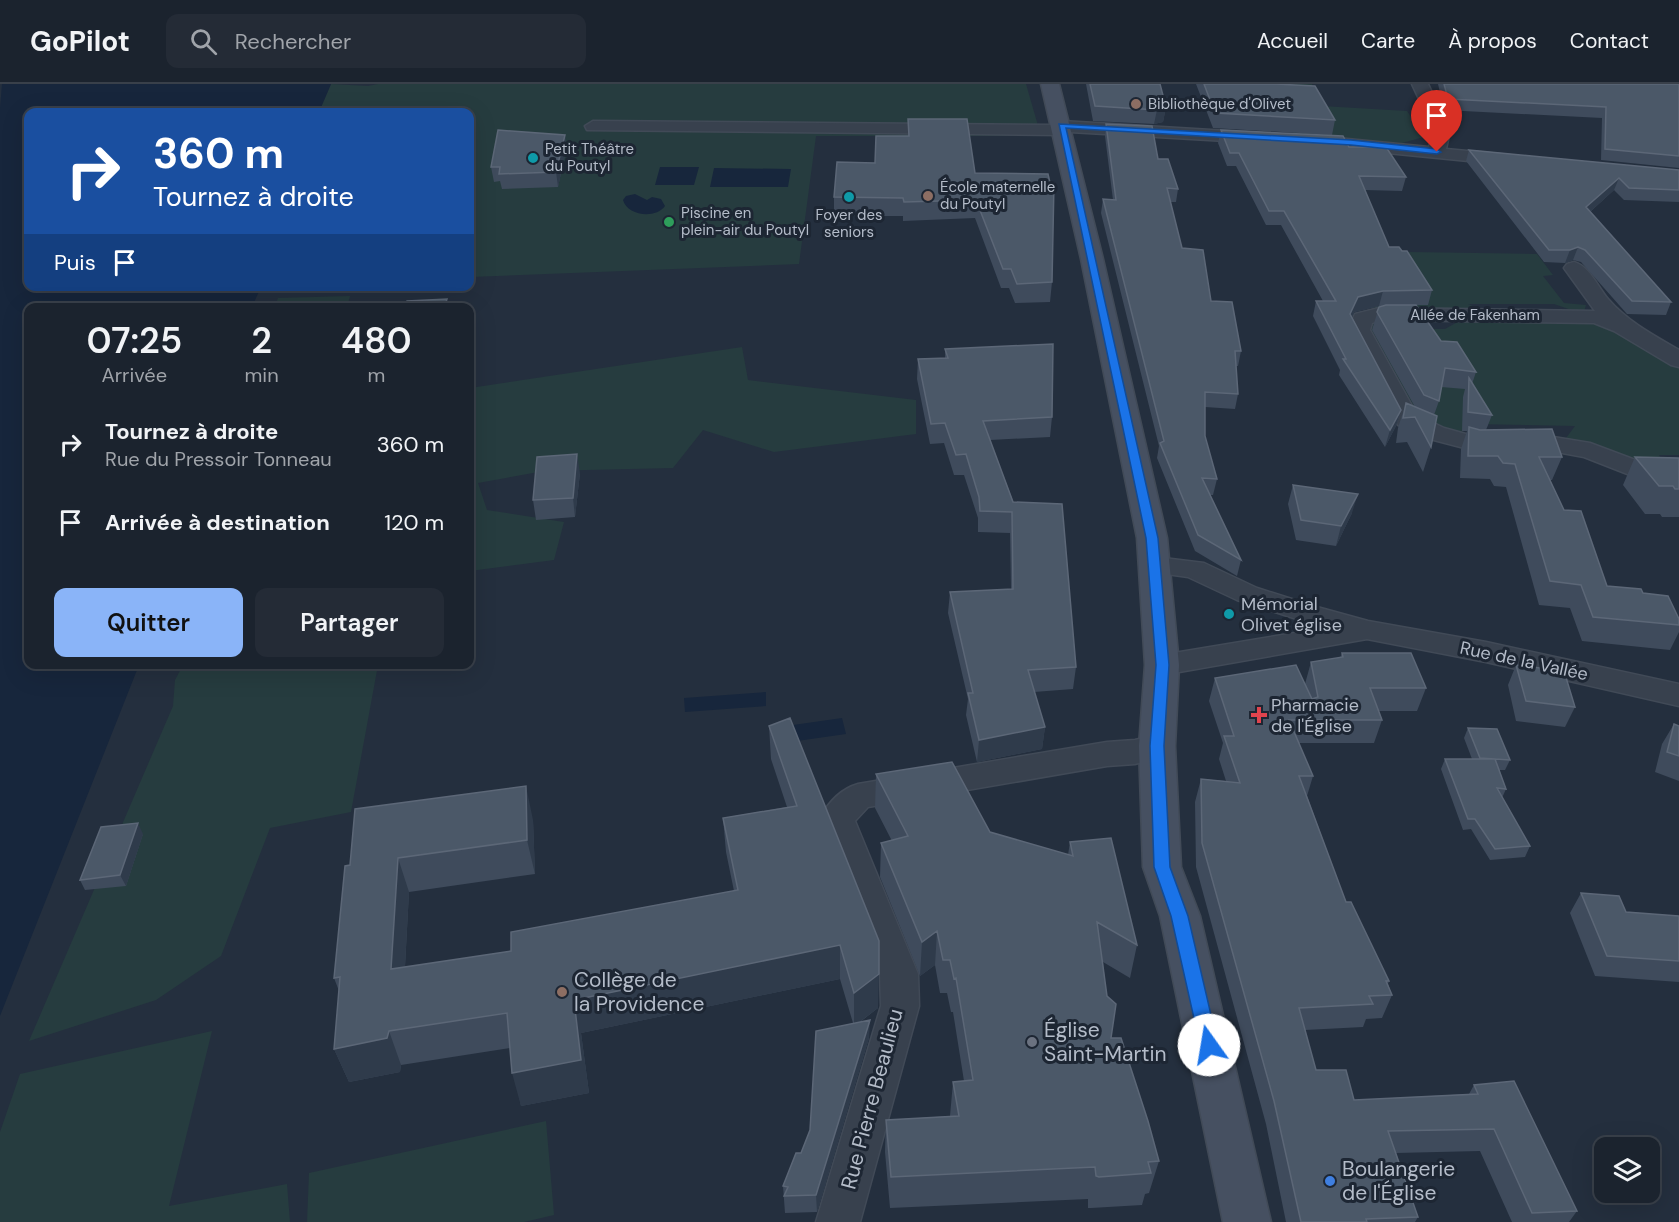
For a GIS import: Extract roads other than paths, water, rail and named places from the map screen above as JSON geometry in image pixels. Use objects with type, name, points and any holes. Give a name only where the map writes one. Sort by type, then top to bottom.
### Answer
[{"type":"main road","points":[[1050,84],[1062,128],[1152,538],[1162,665],[1157,746],[1162,867],[1180,916],[1247,1222]]},
{"type":"street","points":[[1420,84],[1442,131],[1437,152]]},
{"type":"street","points":[[593,126],[1062,128],[1283,139],[1526,161]]},
{"type":"street","name":"Allée de Fakenham","points":[[1574,268],[1600,303],[1622,326]]},
{"type":"street","name":"Allée de Fakenham","points":[[1679,360],[1622,326],[1596,317],[1379,314],[1363,319],[1359,330],[1407,420],[1435,434],[1472,442],[1535,441],[1590,450],[1639,470],[1679,478]]},
{"type":"street","name":"Rue de la Vallée","points":[[1155,565],[1194,569],[1247,594],[1307,614],[1368,630],[1486,652],[1679,695]]},
{"type":"street","name":"Rue de la Vallée","points":[[1162,665],[1368,630]]},
{"type":"street","name":"Rue Pierre Beaulieu","points":[[838,1222],[900,1006],[899,974],[837,818],[858,796],[1107,754],[1135,752],[1157,746]]},
{"type":"water","points":[[2,84],[331,84],[321,108],[24,108],[24,291],[259,291],[254,303],[24,303],[24,669],[137,669],[0,1016],[0,108]]},
{"type":"water","points":[[660,167],[699,167],[694,185],[655,185]]},
{"type":"water","points":[[714,168],[791,169],[788,187],[710,187]]},
{"type":"water","points":[[635,194],[647,200],[652,197],[661,199],[665,206],[649,214],[630,210],[623,200],[626,196]]},
{"type":"water","points":[[766,692],[766,706],[685,712],[684,698]]},
{"type":"water","points":[[842,718],[846,734],[776,744],[772,728]]},
{"type":"place","name":"Bibliothèque d'Olivet","points":[[1136,104]]},
{"type":"place","name":"Petit Théâtre du Poutyl","points":[[533,158]]},
{"type":"place","name":"École maternelle du Poutyl","points":[[928,196]]},
{"type":"place","name":"Foyer des seniors","points":[[849,197]]},
{"type":"place","name":"Piscine en plein-air du Poutyl","points":[[669,222]]},
{"type":"place","name":"Mémorial Olivet église","points":[[1229,614]]},
{"type":"place","name":"Pharmacie de l'Église","points":[[1259,715]]},
{"type":"place","name":"Collège de la Providence","points":[[562,992]]},
{"type":"place","name":"Église Saint-Martin","points":[[1032,1042]]},
{"type":"place","name":"Boulangerie de l'Église","points":[[1330,1181]]}]
